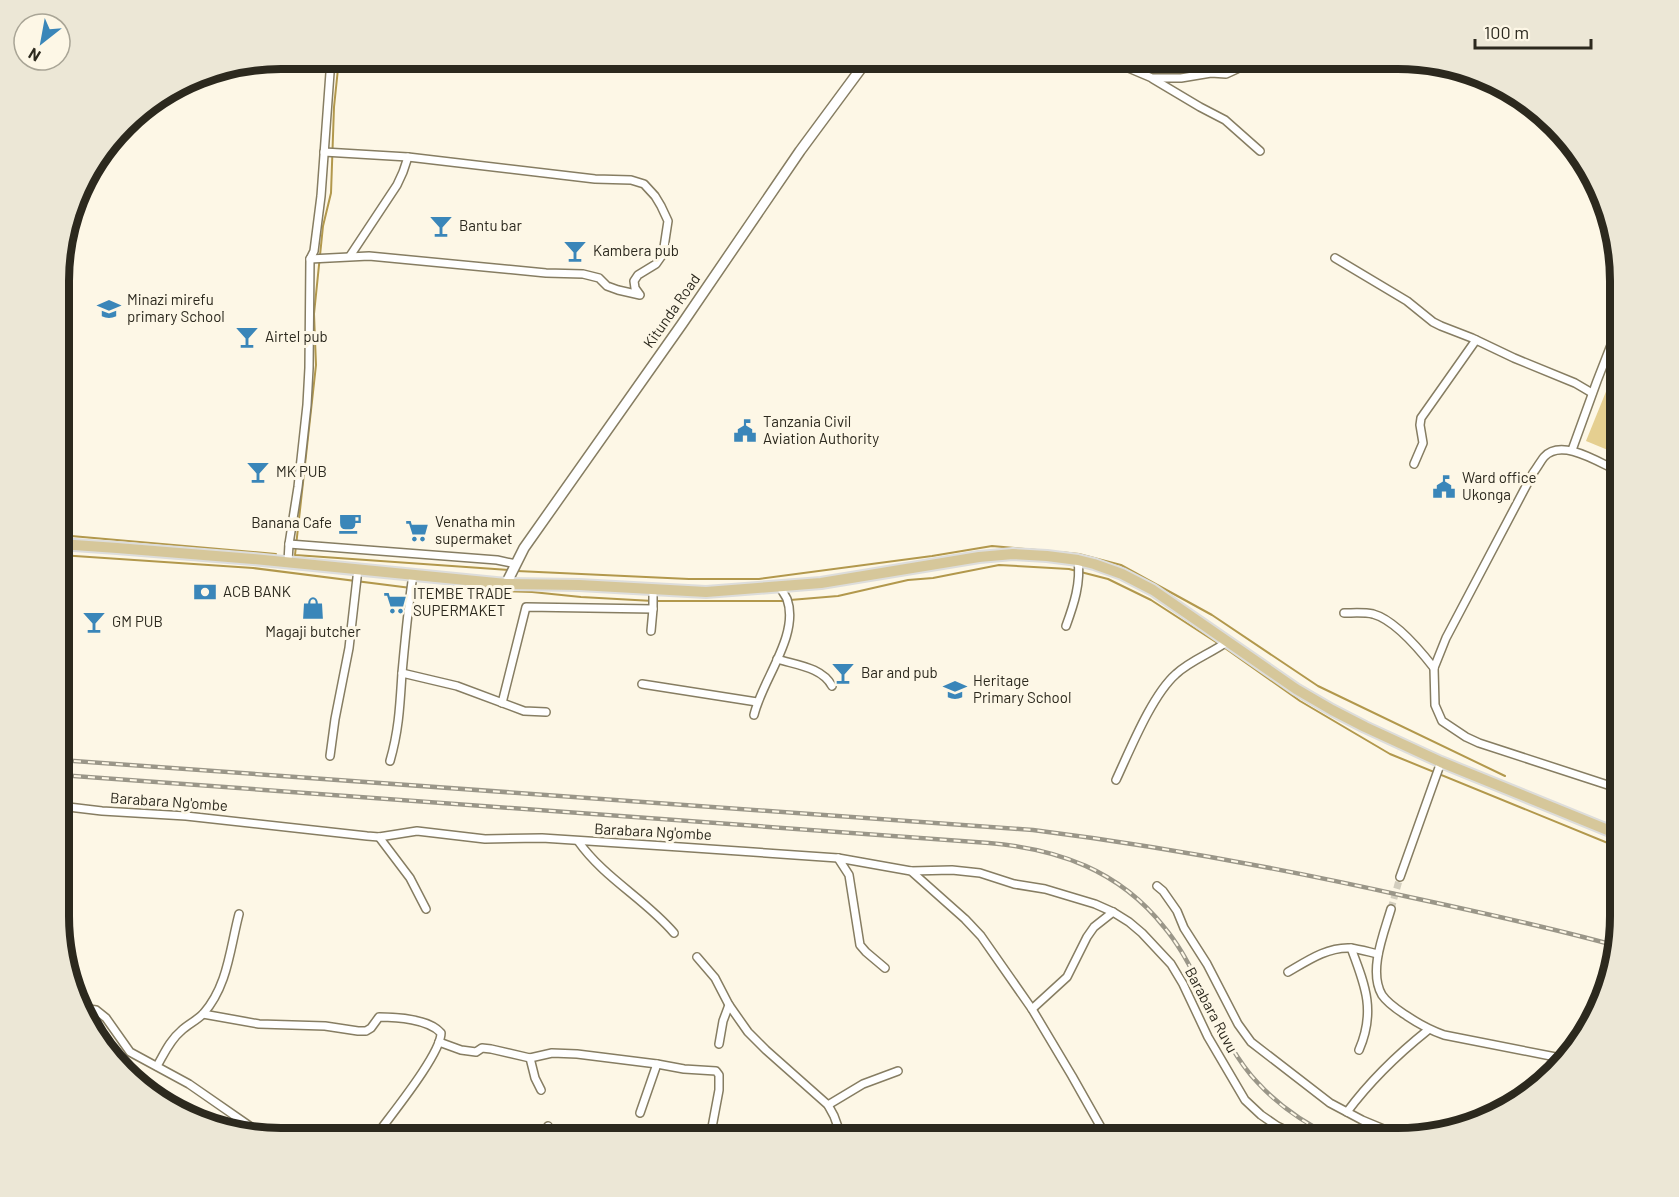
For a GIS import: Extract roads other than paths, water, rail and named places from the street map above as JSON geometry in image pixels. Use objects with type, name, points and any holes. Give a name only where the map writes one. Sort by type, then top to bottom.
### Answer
[{"type":"main road","points":[[69,545],[288,562],[506,584],[579,585],[706,592],[821,583],[979,557],[1013,554],[1077,560],[1122,574],[1153,590],[1296,689],[1332,710],[1441,762],[1610,831]]},
{"type":"street","points":[[288,562],[308,396],[310,259],[314,251],[330,69]]},
{"type":"street","name":"Kitunda Road","points":[[506,584],[524,548],[682,324],[800,151],[861,69]]},
{"type":"street","points":[[1131,69],[1152,78],[1225,120],[1260,151]]},
{"type":"street","points":[[1152,78],[1181,78],[1211,73],[1226,74],[1237,69]]},
{"type":"street","points":[[310,259],[369,256],[546,273],[583,274],[599,278],[607,286],[640,295],[635,288],[634,281],[638,275],[656,264],[663,254],[668,221],[656,196],[644,184],[631,180],[595,179],[408,157],[324,152]]},
{"type":"street","points":[[350,256],[397,185],[408,157]]},
{"type":"street","points":[[1335,258],[1407,301],[1432,322],[1575,383],[1592,393]]},
{"type":"street","points":[[1414,464],[1423,443],[1421,417],[1476,340]]},
{"type":"street","points":[[1572,450],[1610,347]]},
{"type":"street","points":[[1610,467],[1572,450],[1560,450],[1545,456],[1533,473],[1446,638],[1434,668],[1435,705],[1442,721],[1479,743],[1610,786]]},
{"type":"street","points":[[289,544],[496,560],[516,564]]},
{"type":"street","points":[[1066,626],[1076,598],[1079,571],[1077,560]]},
{"type":"street","points":[[330,756],[349,648],[358,569]]},
{"type":"street","points":[[390,760],[400,712],[413,575]]},
{"type":"street","points":[[754,715],[757,702],[785,642],[789,627],[788,601],[780,587]]},
{"type":"street","points":[[651,631],[653,590]]},
{"type":"street","points":[[502,703],[526,607],[653,609]]},
{"type":"street","points":[[1344,613],[1371,613],[1384,619],[1418,646],[1434,668]]},
{"type":"street","points":[[1116,780],[1143,723],[1168,682],[1184,668],[1228,641]]},
{"type":"street","points":[[777,659],[820,672],[832,686]]},
{"type":"street","points":[[402,673],[457,686],[524,711],[546,712]]},
{"type":"street","points":[[642,684],[757,702]]},
{"type":"street","points":[[1400,877],[1441,762]]},
{"type":"street","name":"Barabara Ng'ombe","points":[[69,807],[186,816],[379,837],[417,831],[485,839],[542,838],[838,858],[911,872]]},
{"type":"street","points":[[379,837],[410,878],[426,909]]},
{"type":"street","points":[[578,841],[602,870],[674,933]]},
{"type":"street","points":[[838,858],[849,875],[860,945],[885,968]]},
{"type":"street","name":"Barabara Ruvu","points":[[911,872],[952,870],[980,873],[1014,884],[1056,892],[1113,912],[1142,933],[1171,964],[1208,1037],[1245,1100],[1261,1115],[1281,1128]]},
{"type":"street","points":[[911,872],[973,927],[1032,1009],[1101,1128]]},
{"type":"street","points":[[1157,886],[1177,911],[1184,928],[1207,964],[1238,1024],[1251,1042],[1330,1103],[1381,1128]]},
{"type":"street","points":[[1391,909],[1378,954],[1377,977],[1381,994],[1391,1006],[1428,1030],[1444,1035],[1556,1057]]},
{"type":"street","points":[[1032,1009],[1067,976],[1094,927],[1113,912]]},
{"type":"street","points":[[157,1066],[181,1031],[203,1014],[223,982],[239,914]]},
{"type":"street","points":[[1288,972],[1331,950],[1351,948],[1378,954]]},
{"type":"street","points":[[1351,948],[1363,983],[1368,1011],[1366,1035],[1359,1050]]},
{"type":"street","points":[[697,957],[715,978],[740,1022],[754,1038],[828,1105],[838,1128]]},
{"type":"street","points":[[719,1044],[723,1020],[729,1005]]},
{"type":"street","points":[[91,1009],[96,1010],[106,1018],[130,1052],[189,1084],[249,1125]]},
{"type":"street","points":[[203,1014],[259,1024],[325,1026],[358,1031],[371,1028],[379,1017],[397,1017],[437,1028],[441,1036],[423,1071],[382,1128]]},
{"type":"street","points":[[1347,1112],[1372,1080],[1428,1030]]},
{"type":"street","points":[[439,1042],[469,1051],[476,1052],[482,1048],[491,1048],[530,1058],[552,1053],[578,1054],[684,1069],[716,1071],[720,1078],[712,1128]]},
{"type":"street","points":[[530,1058],[541,1090]]},
{"type":"street","points":[[640,1113],[657,1064]]},
{"type":"street","points":[[828,1105],[863,1084],[898,1071]]},
{"type":"waterway","points":[[338,69],[334,107],[331,193],[323,226],[314,314],[316,365],[295,555],[509,570]]},
{"type":"waterway","points":[[69,536],[276,554]]},
{"type":"waterway","points":[[517,571],[689,579],[759,579],[992,546],[1037,550]]},
{"type":"waterway","points":[[1060,552],[1079,554],[1121,565],[1212,615],[1318,686],[1505,776]]},
{"type":"waterway","points":[[69,556],[253,568],[411,588],[532,592],[653,601],[784,601]]},
{"type":"waterway","points":[[790,600],[838,596],[908,580],[933,578],[999,565],[1069,569],[1108,579],[1151,600],[1300,701],[1390,754],[1610,844]]},
{"type":"tunnel","points":[[1391,909],[1400,877]]},
{"type":"railway","points":[[69,761],[1033,830],[1175,851],[1315,877],[1513,920],[1608,944]]},
{"type":"railway","points":[[69,776],[989,843],[1063,857],[1107,877],[1146,907],[1181,951],[1228,1040],[1249,1073],[1284,1107],[1316,1128]]},
{"type":"place","name":"Bantu bar","points":[[441,226]]},
{"type":"place","name":"Kambera pub","points":[[575,251]]},
{"type":"place","name":"Minazi mirefu primary School","points":[[109,309]]},
{"type":"place","name":"Airtel pub","points":[[247,337]]},
{"type":"place","name":"Tanzania Civil Aviation Authority","points":[[745,431]]},
{"type":"place","name":"MK PUB","points":[[258,472]]},
{"type":"place","name":"Ward office Ukonga","points":[[1444,487]]},
{"type":"place","name":"Banana Cafe","points":[[350,523]]},
{"type":"place","name":"Venatha min supermaket","points":[[417,531]]},
{"type":"place","name":"ACB BANK","points":[[205,592]]},
{"type":"place","name":"ITEMBE TRADE SUPERMAKET","points":[[395,603]]},
{"type":"place","name":"Magaji butcher","points":[[313,608]]},
{"type":"place","name":"GM PUB","points":[[94,622]]},
{"type":"place","name":"Bar and pub","points":[[843,673]]},
{"type":"place","name":"Heritage Primary School","points":[[955,690]]}]
